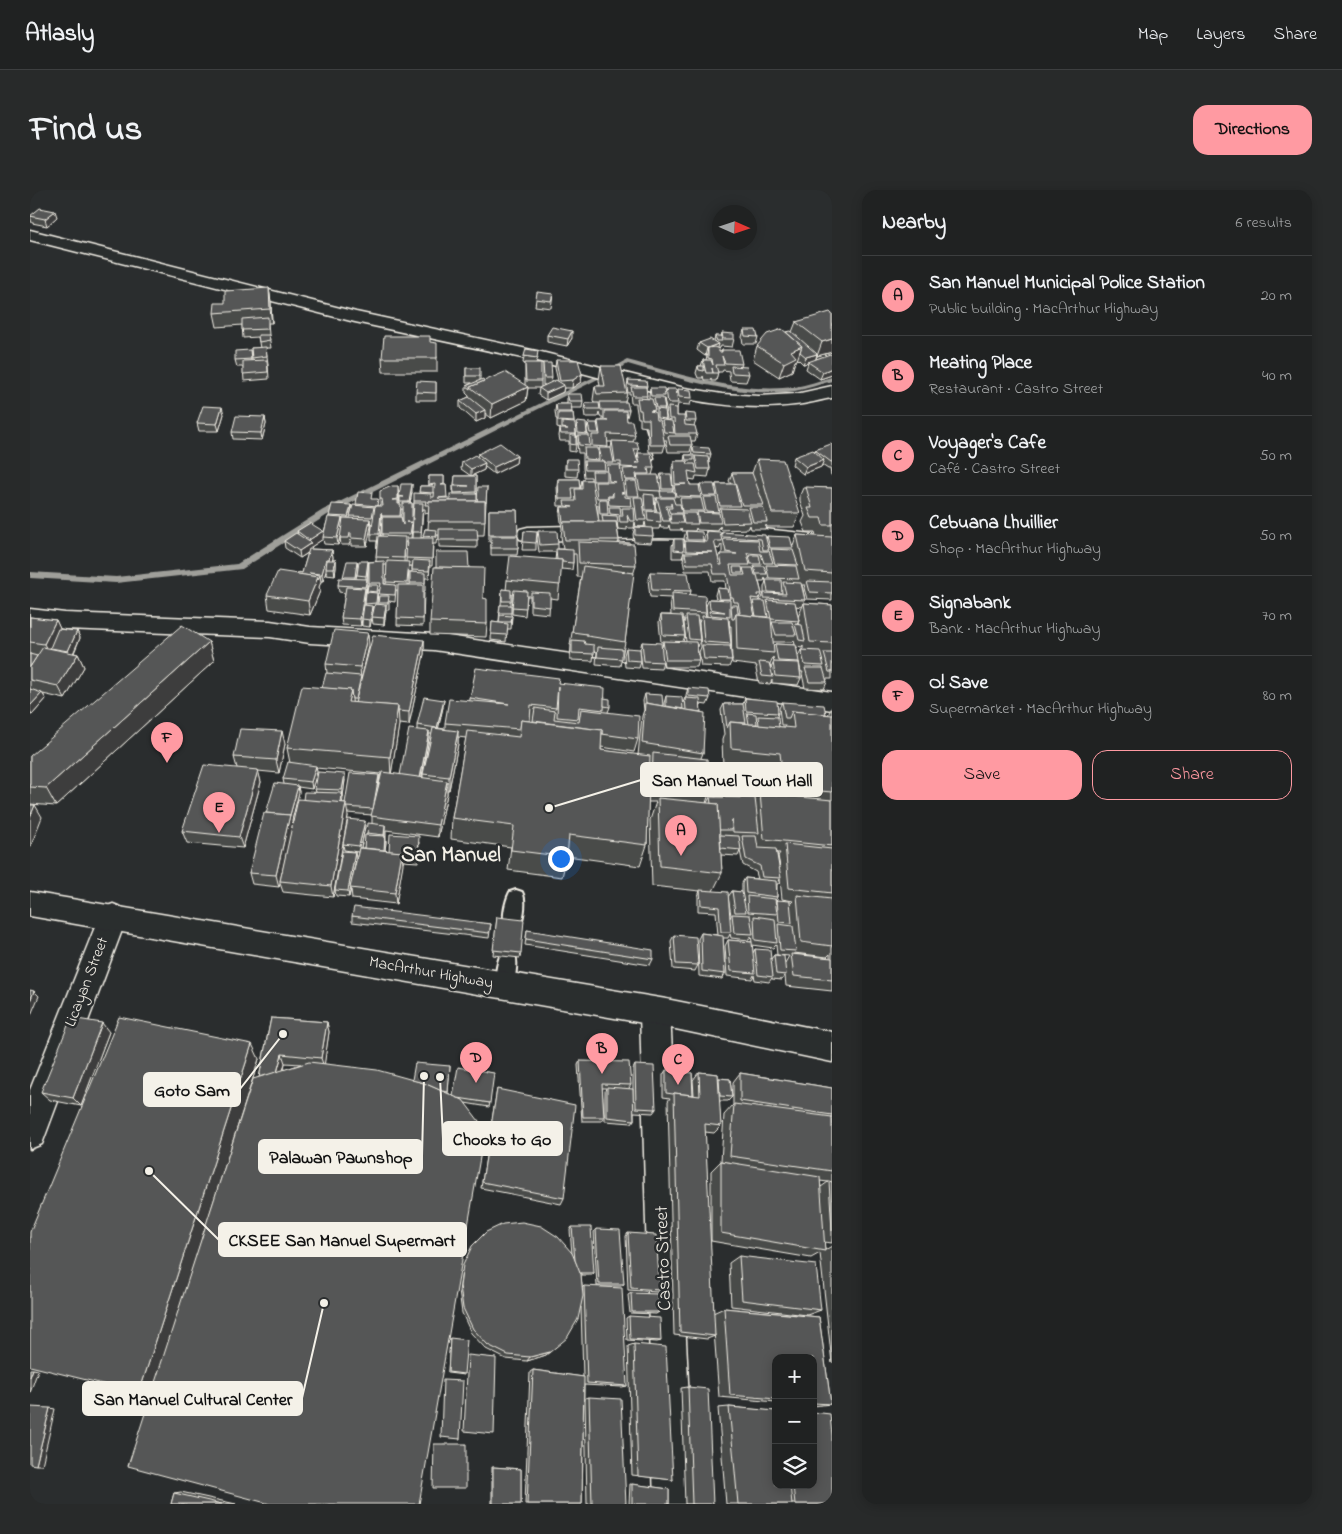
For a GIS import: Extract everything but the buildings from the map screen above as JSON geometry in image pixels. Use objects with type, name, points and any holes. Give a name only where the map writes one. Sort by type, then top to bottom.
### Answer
[{"type":"main road","points":[[30,235],[358,318],[548,358],[708,398],[745,402],[800,400],[832,392]]},
{"type":"main road","points":[[620,377],[644,458]]},
{"type":"main road","points":[[528,534],[660,531],[735,534],[832,543]]},
{"type":"main road","points":[[30,617],[65,621],[270,630],[310,635],[434,642],[832,701]]},
{"type":"main road","name":"MacArthur Highway","points":[[30,904],[655,1012],[832,1046]]},
{"type":"main road","name":"Licayan Street","points":[[30,1132],[113,917]]},
{"type":"main road","name":"Castro Street","points":[[655,1012],[674,1504]]},
{"type":"lane","points":[[512,925],[516,897]]},
{"type":"lane","points":[[504,986],[508,957]]},
{"type":"waterway","points":[[610,371],[627,362],[710,383],[731,387],[774,390],[794,389],[832,379]]},
{"type":"waterway","points":[[30,575],[116,580],[239,567],[326,512],[596,378]]},
{"type":"place","name":"O! Save","points":[[167,763]]},
{"type":"place","name":"San Manuel Town Hall","points":[[549,808]]},
{"type":"place","name":"Signabank","points":[[219,833]]},
{"type":"place","name":"San Manuel Municipal Police Station","points":[[681,856]]},
{"type":"place","name":"Goto Sam","points":[[283,1034]]},
{"type":"place","name":"Meating Place","points":[[602,1074]]},
{"type":"place","name":"Palawan Pawnshop","points":[[424,1076]]},
{"type":"place","name":"Chooks to Go","points":[[440,1077]]},
{"type":"place","name":"Cebuana Lhuillier","points":[[476,1083]]},
{"type":"place","name":"Voyager's Cafe","points":[[678,1085]]},
{"type":"place","name":"CKSEE San Manuel Supermart","points":[[149,1171]]},
{"type":"place","name":"San Manuel Cultural Center","points":[[324,1303]]},
{"type":"district","name":"San Manuel","points":[[451,856]]}]
